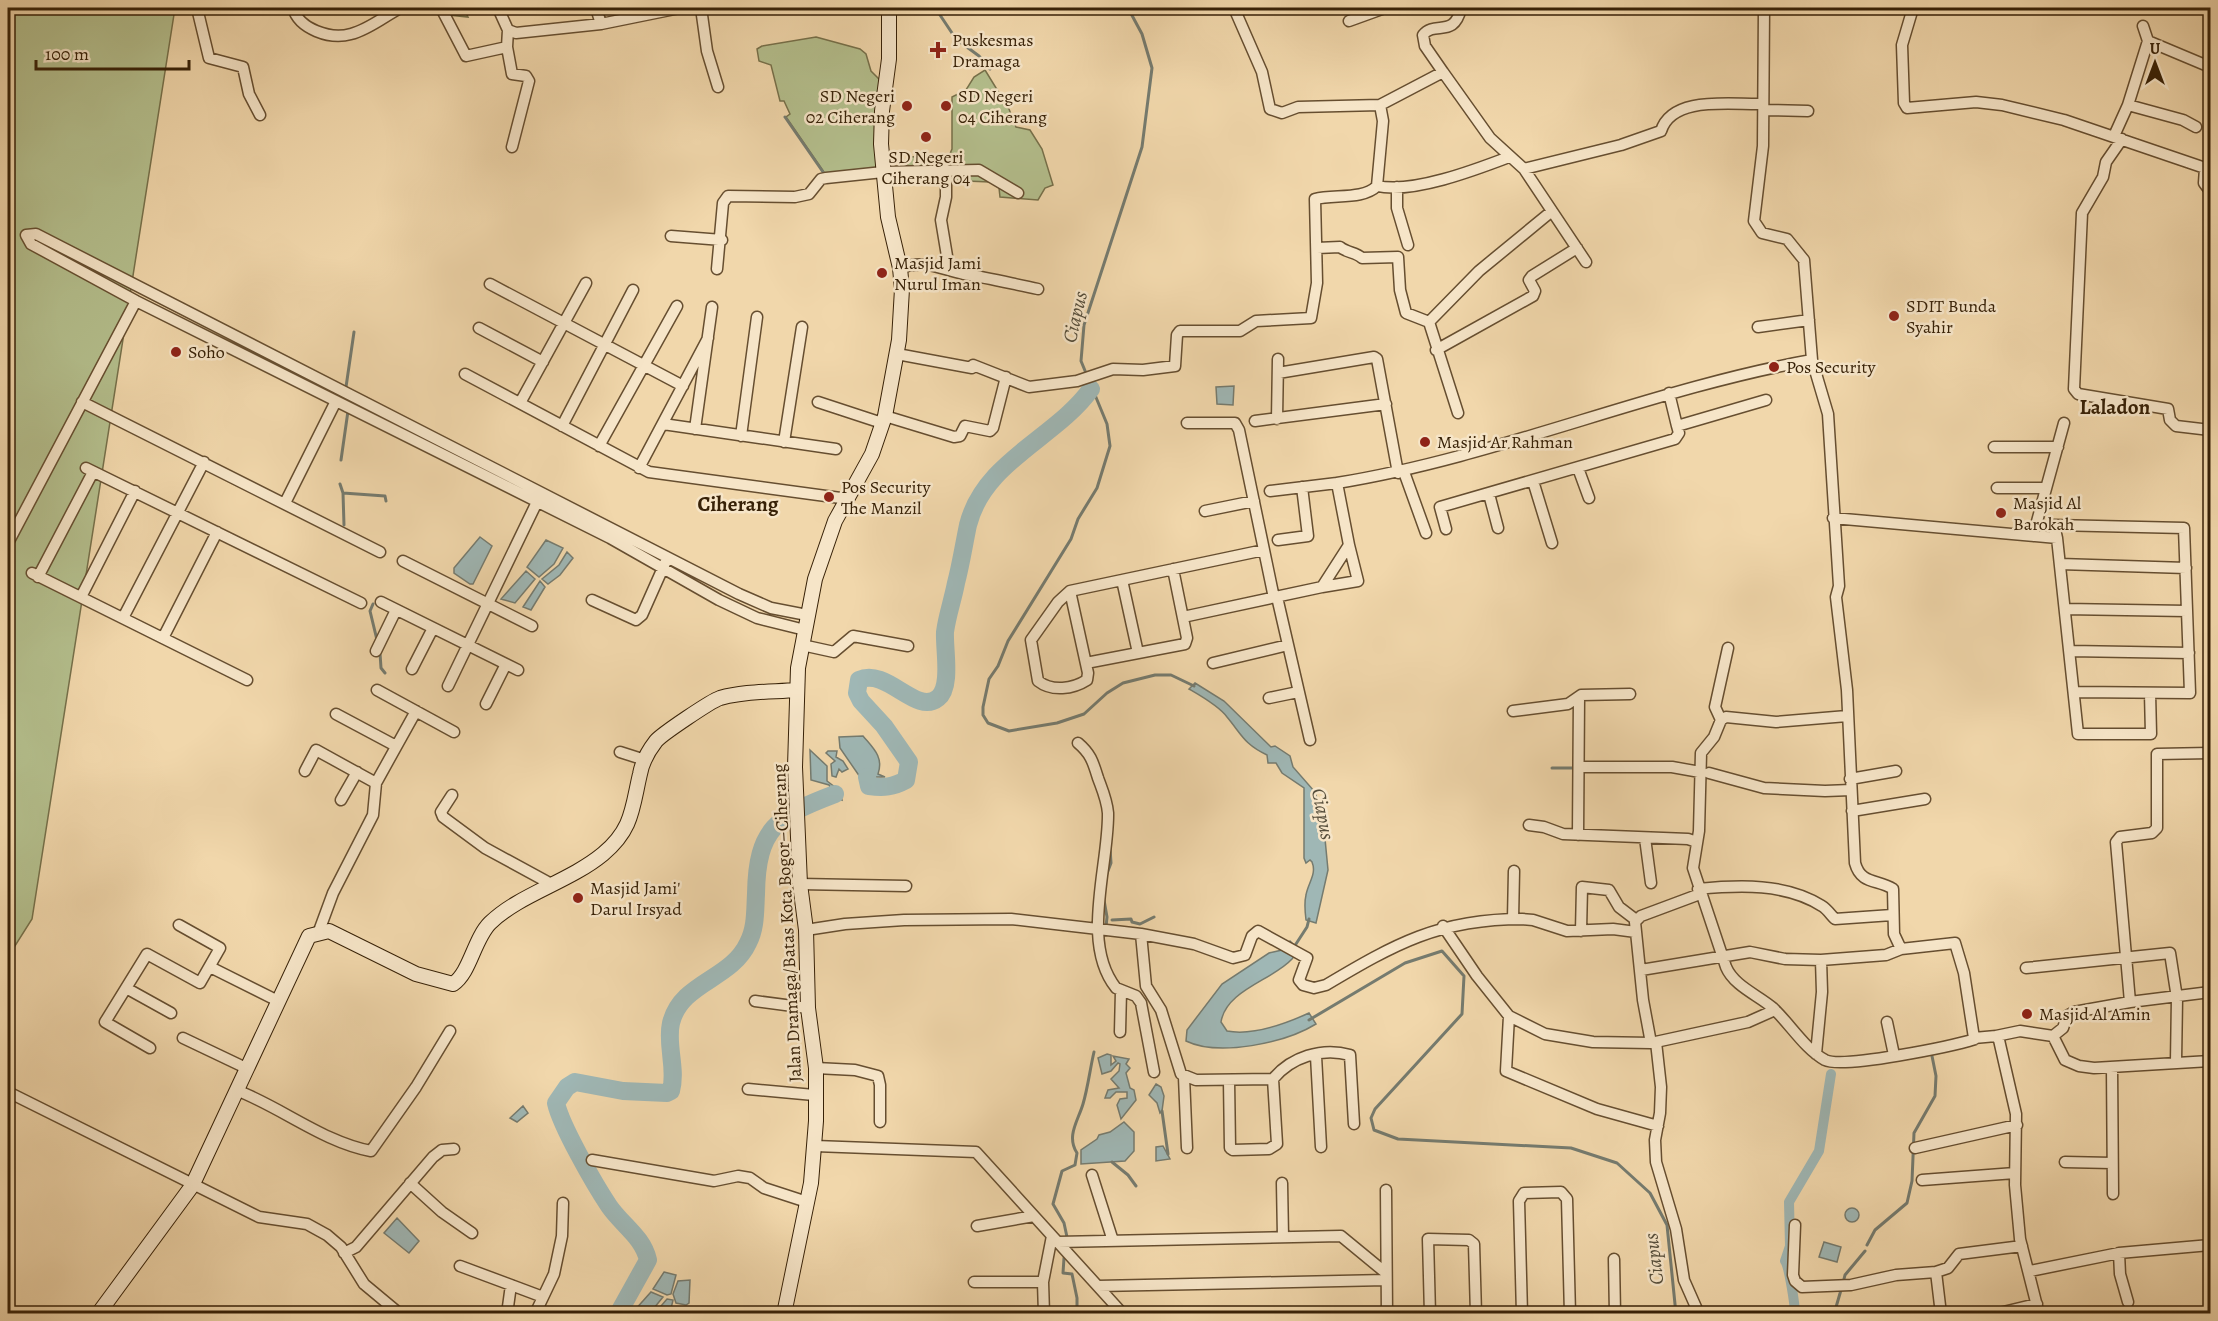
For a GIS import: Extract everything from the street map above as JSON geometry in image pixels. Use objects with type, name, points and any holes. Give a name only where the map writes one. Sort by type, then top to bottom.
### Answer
[{"type":"street","points":[[197,8],[210,58],[243,67],[249,94],[260,115]]},
{"type":"street","points":[[293,8],[296,18],[309,28],[344,35],[358,31],[400,8]]},
{"type":"street","points":[[441,8],[466,56],[507,47]]},
{"type":"street","points":[[498,8],[508,30],[507,47],[512,74],[526,76],[529,81],[512,147]]},
{"type":"street","points":[[596,8],[602,24]]},
{"type":"street","points":[[508,30],[520,33],[602,24],[680,8]]},
{"type":"street","points":[[700,8],[707,51],[718,87]]},
{"type":"street","name":"Jalan Dramaga/Batas Kota Bogor–Ciherang","points":[[784,1314],[807,1202],[815,1146],[816,1068],[808,1008],[806,930],[800,884],[794,747],[797,690],[802,645],[815,579],[835,521],[872,454],[883,420],[897,354],[901,314],[900,268],[888,217],[883,172],[882,111],[889,59],[889,8]]},
{"type":"street","points":[[1234,8],[1262,72],[1272,112],[1284,112],[1298,107],[1380,105],[1443,72]]},
{"type":"street","points":[[1349,21],[1384,8]]},
{"type":"street","points":[[1461,8],[1457,21],[1452,25],[1427,30],[1423,35],[1425,46],[1490,138],[1524,169],[1586,262]]},
{"type":"street","points":[[1764,8],[1764,107],[1755,223],[1762,233],[1787,239],[1804,260],[1812,360],[1827,405],[1839,586],[1836,597],[1846,671],[1852,838],[1856,868],[1866,880],[1892,888],[1895,940],[1901,949]]},
{"type":"street","points":[[1913,8],[1902,45],[1904,103],[1907,108],[1976,102],[2002,105],[2118,138],[2205,168],[2204,183],[2211,191]]},
{"type":"street","points":[[2143,26],[2148,41],[2118,138],[2106,162],[2103,177],[2082,213],[2074,388],[2078,394],[2165,408],[2169,410],[2172,424],[2176,426],[2211,430]]},
{"type":"street","points":[[2148,41],[2211,67]]},
{"type":"street","points":[[1377,186],[1383,121],[1380,105]]},
{"type":"street","points":[[1524,169],[1621,145],[1660,131],[1665,121],[1689,105],[1808,111]]},
{"type":"street","points":[[2128,105],[2183,120],[2196,127]]},
{"type":"street","points":[[897,354],[972,368],[973,365],[1006,377],[1024,387],[1077,381],[1113,369],[1155,369],[1175,366],[1177,335],[1180,331],[1240,331],[1259,320],[1311,318],[1317,283],[1316,199],[1362,194],[1377,186],[1397,187],[1443,180],[1509,157]]},
{"type":"street","points":[[946,170],[946,197],[941,220],[943,243],[949,268]]},
{"type":"street","points":[[717,269],[722,240],[723,203],[729,196],[795,197],[809,194],[821,179],[883,172],[946,170],[984,172],[1001,185],[1018,193]]},
{"type":"street","points":[[1397,187],[1397,208],[1408,245]]},
{"type":"street","points":[[1429,322],[1479,271],[1552,211]]},
{"type":"street","points":[[805,630],[776,624],[719,600],[663,566],[136,302],[31,244],[26,235],[36,234],[360,401],[669,556],[739,594],[781,611],[807,615]]},
{"type":"street","points":[[671,236],[722,240]]},
{"type":"street","points":[[1317,248],[1340,248],[1362,258],[1398,257],[1402,304],[1406,313],[1429,322]]},
{"type":"street","points":[[1436,350],[1533,296],[1535,291],[1529,280],[1532,276],[1577,248]]},
{"type":"street","points":[[900,268],[927,263],[963,274],[982,275],[1038,289]]},
{"type":"street","points":[[520,403],[586,283]]},
{"type":"street","points":[[490,284],[683,386]]},
{"type":"street","points":[[562,426],[633,290]]},
{"type":"street","points":[[8,543],[136,302]]},
{"type":"street","points":[[599,446],[677,306]]},
{"type":"street","points":[[695,429],[712,307]]},
{"type":"street","points":[[741,436],[757,317]]},
{"type":"street","points":[[1758,327],[1809,320]]},
{"type":"street","points":[[1429,322],[1436,350],[1458,413]]},
{"type":"street","points":[[784,442],[802,327]]},
{"type":"street","points":[[479,328],[543,362]]},
{"type":"street","points":[[639,468],[708,338]]},
{"type":"street","points":[[1278,373],[1374,357],[1401,472],[1426,533]]},
{"type":"street","points":[[1277,419],[1278,359]]},
{"type":"street","points":[[1270,491],[1401,472],[1669,393],[1812,360]]},
{"type":"street","points":[[465,374],[649,472],[848,499]]},
{"type":"street","points":[[818,402],[954,437],[960,436],[965,426],[990,431],[993,428],[1006,377]]},
{"type":"street","points":[[1446,529],[1440,507],[1675,439],[1679,433],[1669,393]]},
{"type":"street","points":[[1677,426],[1767,400]]},
{"type":"street","points":[[285,503],[336,401]]},
{"type":"street","points":[[82,402],[380,552]]},
{"type":"street","points":[[1255,422],[1386,405]]},
{"type":"street","points":[[1187,423],[1235,423],[1239,430],[1264,550],[1310,740]]},
{"type":"street","points":[[2033,536],[2064,423]]},
{"type":"street","points":[[663,424],[836,449]]},
{"type":"street","points":[[1994,447],[2058,447]]},
{"type":"street","points":[[123,618],[204,462]]},
{"type":"street","points":[[1578,468],[1589,498]]},
{"type":"street","points":[[247,680],[35,575],[90,470],[361,603]]},
{"type":"street","points":[[1533,481],[1552,543]]},
{"type":"street","points":[[1183,617],[1358,581],[1336,483]]},
{"type":"street","points":[[1278,540],[1308,536],[1302,488]]},
{"type":"street","points":[[1997,489],[2046,488]]},
{"type":"street","points":[[81,597],[135,491]]},
{"type":"street","points":[[1489,494],[1498,528]]},
{"type":"street","points":[[1206,511],[1254,501]]},
{"type":"street","points":[[448,686],[537,502]]},
{"type":"street","points":[[1833,518],[2057,538]]},
{"type":"street","points":[[2036,524],[2184,528],[2190,693],[2074,692]]},
{"type":"street","points":[[2054,525],[2066,609],[2078,734],[2151,734],[2150,693]]},
{"type":"street","points":[[163,638],[217,532]]},
{"type":"street","points":[[1322,587],[1349,545]]},
{"type":"street","points":[[1070,591],[1086,663],[1087,680],[1079,685],[1060,689],[1043,685],[1038,681],[1031,640],[1058,602],[1070,591],[1264,550]]},
{"type":"street","points":[[592,600],[636,620],[644,611],[669,556]]},
{"type":"street","points":[[403,561],[532,626]]},
{"type":"street","points":[[2060,564],[2186,568]]},
{"type":"street","points":[[1086,663],[1185,644],[1187,638],[1173,569]]},
{"type":"street","points":[[1122,580],[1138,653]]},
{"type":"street","points":[[381,602],[518,670]]},
{"type":"street","points":[[376,651],[396,609]]},
{"type":"street","points":[[2066,609],[2187,611]]},
{"type":"street","points":[[776,624],[781,611]]},
{"type":"street","points":[[412,669],[433,628]]},
{"type":"street","points":[[802,645],[834,651],[853,636],[908,646]]},
{"type":"street","points":[[1213,663],[1288,645]]},
{"type":"street","points":[[1721,720],[1715,707],[1728,648]]},
{"type":"street","points":[[2070,651],[2189,652]]},
{"type":"street","points":[[486,704],[506,664]]},
{"type":"street","points":[[377,690],[454,732]]},
{"type":"street","points":[[98,1314],[192,1186],[306,940],[319,931],[329,931],[416,974],[453,984],[461,976],[477,942],[489,924],[516,904],[553,885],[604,853],[621,834],[632,814],[640,772],[657,740],[713,700],[738,695],[797,690]]},
{"type":"street","points":[[1269,698],[1298,692]]},
{"type":"street","points":[[1513,711],[1568,704],[1579,697],[1630,694]]},
{"type":"street","points":[[1578,835],[1579,697]]},
{"type":"street","points":[[319,931],[333,893],[373,815],[376,783],[416,711]]},
{"type":"street","points":[[336,714],[396,746]]},
{"type":"street","points":[[1847,716],[1776,722],[1729,717],[1721,720],[1714,737],[1701,753],[1705,772],[1693,868],[1699,892],[1728,972],[1734,980],[1775,1010],[1816,1054],[1830,1062],[1894,1055],[2020,1031],[2053,1036],[2063,1028],[2067,1016],[2074,1012],[2130,1002],[2211,992]]},
{"type":"street","points":[[1078,743],[1093,760],[1107,810],[1106,856],[1096,912],[1108,977],[1121,992],[1136,996],[1141,1003],[1154,1072]]},
{"type":"street","points":[[304,771],[316,750],[376,783]]},
{"type":"street","points":[[620,752],[645,760]]},
{"type":"street","points":[[2130,1002],[2116,842],[2120,837],[2152,833],[2157,828],[2155,760],[2157,754],[2211,753]]},
{"type":"street","points":[[1580,767],[1672,767],[1705,772],[1770,789],[1851,784],[1896,771]]},
{"type":"street","points":[[341,800],[357,772]]},
{"type":"street","points":[[452,795],[441,812],[443,817],[485,848],[553,885]]},
{"type":"street","points":[[1852,811],[1924,799]]},
{"type":"street","points":[[1529,825],[1544,827],[1559,833],[1578,835],[1688,839],[1697,842]]},
{"type":"street","points":[[1646,838],[1651,883]]},
{"type":"street","points":[[1513,919],[1514,871]]},
{"type":"street","points":[[800,884],[906,886]]},
{"type":"street","points":[[1636,920],[1699,892],[1739,886],[1798,894],[1823,906],[1835,919],[1892,915]]},
{"type":"street","points":[[1581,931],[1582,887],[1609,890],[1619,907],[1636,920]]},
{"type":"street","points":[[806,930],[845,924],[943,919],[1011,919],[1141,934],[1194,944],[1236,958],[1245,955],[1257,931],[1307,960],[1300,983],[1314,988],[1326,984],[1410,939],[1443,926],[1513,919],[1533,920],[1567,932],[1613,929],[1636,932]]},
{"type":"street","points":[[1636,920],[1641,970],[1661,1087],[1655,1140],[1656,1162],[1676,1229],[1684,1281],[1699,1314]]},
{"type":"street","points":[[150,1048],[105,1022],[147,954],[200,983],[220,948],[179,925]]},
{"type":"street","points":[[1443,926],[1477,976],[1509,1017],[1539,1032],[1593,1042],[1654,1043],[1748,1022],[1775,1010]]},
{"type":"street","points":[[1141,934],[1146,986],[1158,1004],[1176,1063],[1184,1077],[1187,1148]]},
{"type":"street","points":[[1641,970],[1750,952],[1785,959],[1821,960],[1886,955],[1901,949],[1955,943],[1964,974],[1975,1039]]},
{"type":"street","points":[[2026,968],[2170,953],[2177,998],[2176,1062]]},
{"type":"street","points":[[1816,1054],[1822,992],[1821,960]]},
{"type":"street","points":[[210,967],[278,1001]]},
{"type":"street","points":[[126,988],[171,1013]]},
{"type":"street","points":[[1120,1032],[1121,992]]},
{"type":"street","points":[[755,1000],[808,1008]]},
{"type":"street","points":[[1509,1017],[1506,1071],[1597,1109],[1658,1126]]},
{"type":"street","points":[[1887,1022],[1894,1055]]},
{"type":"street","points":[[236,1090],[312,1128],[371,1151],[416,1087],[450,1031]]},
{"type":"street","points":[[1995,1314],[2038,1309],[2031,1271],[2022,1246],[2015,1173],[2017,1125],[2009,1078],[1996,1036]]},
{"type":"street","points":[[2053,1036],[2062,1058],[2087,1068],[2211,1061]]},
{"type":"street","points":[[183,1038],[246,1068]]},
{"type":"street","points":[[1229,1080],[1230,1148],[1238,1151],[1269,1149],[1277,1144],[1273,1079],[1284,1067],[1298,1058],[1347,1054],[1351,1057],[1354,1124]]},
{"type":"street","points":[[1316,1056],[1321,1147]]},
{"type":"street","points":[[2112,1067],[2113,1194]]},
{"type":"street","points":[[816,1068],[863,1071],[878,1076],[880,1122]]},
{"type":"street","points":[[1184,1077],[1196,1080],[1273,1079]]},
{"type":"street","points":[[747,1089],[814,1095]]},
{"type":"street","points":[[8,1092],[192,1186],[259,1217],[299,1221],[317,1228],[336,1242],[364,1284],[400,1314]]},
{"type":"street","points":[[1915,1148],[2017,1125]]},
{"type":"street","points":[[815,1146],[976,1152],[1123,1314]]},
{"type":"street","points":[[344,1253],[356,1247],[433,1156],[442,1150],[454,1149]]},
{"type":"street","points":[[592,1160],[714,1181],[738,1176],[750,1178],[764,1188],[807,1202]]},
{"type":"street","points":[[2065,1162],[2112,1163]]},
{"type":"street","points":[[1922,1180],[2015,1173]]},
{"type":"street","points":[[1092,1175],[1113,1241]]},
{"type":"street","points":[[410,1183],[442,1212],[472,1233]]},
{"type":"street","points":[[1282,1183],[1283,1237]]},
{"type":"street","points":[[1386,1190],[1387,1314]]},
{"type":"street","points":[[1522,1314],[1519,1201],[1524,1193],[1536,1192],[1561,1192],[1567,1198],[1570,1314]]},
{"type":"street","points":[[535,1314],[556,1267],[562,1236],[563,1203]]},
{"type":"street","points":[[977,1226],[1034,1216]]},
{"type":"street","points":[[1795,1225],[1793,1275],[1795,1281],[1802,1287],[1851,1285],[1896,1275],[1936,1272],[1948,1268],[1959,1254],[2022,1246]]},
{"type":"street","points":[[1055,1239],[1113,1241],[1341,1236],[1386,1277]]},
{"type":"street","points":[[1044,1314],[1043,1282],[1055,1239]]},
{"type":"street","points":[[1430,1314],[1428,1239],[1469,1240],[1474,1244],[1476,1314]]},
{"type":"street","points":[[2031,1271],[2119,1253],[2211,1245]]},
{"type":"street","points":[[2119,1253],[2120,1274],[2128,1302]]},
{"type":"street","points":[[1614,1259],[1615,1314]]},
{"type":"street","points":[[460,1266],[543,1297]]},
{"type":"street","points":[[1936,1272],[1941,1314]]},
{"type":"street","points":[[1098,1286],[1386,1277]]},
{"type":"street","points":[[974,1282],[1043,1282]]},
{"type":"street","points":[[507,1314],[511,1285]]},
{"type":"green space","points":[[8,8],[175,8],[32,919],[8,957]]},
{"type":"green space","points":[[382,8],[464,8],[468,17]]},
{"type":"green space","points":[[816,37],[860,49],[866,54],[871,71],[884,84],[878,171],[826,175],[786,117],[790,114],[784,101],[780,101],[771,65],[759,61],[757,49],[762,46]]},
{"type":"green space","points":[[985,70],[1009,109],[1016,127],[1030,130],[1042,149],[1053,185],[1045,188],[1038,200],[1000,197],[999,188],[990,182],[943,180],[943,174],[908,174],[907,157],[949,156],[952,149],[952,97],[966,90],[974,77]]},
{"type":"water","points":[[1234,386],[1233,405],[1217,404],[1216,387]]},
{"type":"water","points":[[480,537],[492,546],[473,584],[470,584],[454,573],[454,568]]},
{"type":"water","points":[[546,540],[563,548],[554,564],[539,577],[527,567]]},
{"type":"water","points":[[567,552],[573,558],[560,575],[548,584],[542,579],[559,565]]},
{"type":"water","points":[[526,571],[535,579],[515,603],[501,599]]},
{"type":"water","points":[[540,581],[545,587],[531,610],[523,607]]},
{"type":"water","points":[[1195,683],[1224,701],[1271,747],[1275,746],[1290,756],[1293,767],[1315,792],[1323,818],[1328,870],[1316,923],[1306,920],[1305,914],[1305,898],[1313,875],[1313,866],[1310,860],[1306,863],[1304,858],[1304,788],[1282,773],[1276,763],[1268,763],[1267,755],[1248,743],[1224,713],[1189,689]]},
{"type":"water","points":[[863,736],[879,758],[878,774],[885,777],[860,777],[840,748],[839,737]]},
{"type":"water","points":[[810,750],[827,766],[827,781],[840,791],[842,800],[836,798],[829,785],[811,780]]},
{"type":"water","points":[[837,751],[836,757],[843,761],[848,769],[842,772],[839,769],[836,777],[832,776],[831,764],[835,761],[826,753]]},
{"type":"water","points":[[1290,941],[1299,950],[1292,959],[1241,994],[1225,1011],[1221,1022],[1227,1031],[1247,1032],[1279,1025],[1309,1013],[1316,1024],[1287,1037],[1252,1046],[1216,1048],[1186,1041],[1187,1030],[1222,984],[1269,953],[1282,950]]},
{"type":"water","points":[[1107,1054],[1111,1055],[1111,1065],[1116,1061],[1113,1056],[1129,1059],[1126,1064],[1130,1068],[1126,1073],[1136,1100],[1121,1119],[1117,1105],[1120,1099],[1127,1098],[1127,1092],[1116,1092],[1110,1098],[1105,1098],[1108,1090],[1119,1088],[1111,1079],[1119,1071],[1120,1064],[1118,1063],[1111,1071],[1102,1074],[1098,1058]]},
{"type":"water","points":[[1156,1084],[1161,1087],[1164,1096],[1160,1113],[1157,1103],[1149,1095]]},
{"type":"water","points":[[523,1106],[528,1113],[517,1122],[510,1118]]},
{"type":"water","points":[[1124,1122],[1134,1132],[1134,1151],[1125,1161],[1081,1164],[1081,1150],[1099,1135],[1110,1132]]},
{"type":"water","points":[[1163,1146],[1170,1159],[1156,1161],[1156,1147]]},
{"type":"water","points":[[1849,1208],[1855,1208],[1859,1215],[1855,1222],[1849,1222],[1845,1218],[1845,1212]]},
{"type":"water","points":[[397,1218],[419,1241],[409,1253],[384,1233]]},
{"type":"water","points":[[1824,1242],[1841,1247],[1837,1262],[1819,1257]]},
{"type":"water","points":[[664,1272],[676,1275],[671,1294],[667,1295],[653,1289]]},
{"type":"water","points":[[690,1280],[689,1303],[686,1305],[676,1303],[673,1294],[678,1281]]},
{"type":"water","points":[[651,1292],[663,1297],[650,1313],[633,1312]]},
{"type":"water","points":[[667,1299],[673,1300],[670,1313],[655,1313]]},
{"type":"waterway","name":"Ciapus","points":[[1128,8],[1142,34],[1152,68],[1142,147],[1084,325],[1081,361],[1107,424],[1110,446],[1097,488],[1078,519],[1071,539],[1008,641],[998,666],[989,679],[983,715],[988,723],[1009,731],[1057,723],[1084,714],[1107,693],[1123,683],[1155,675],[1171,675],[1194,686]]},
{"type":"waterway","points":[[936,9],[956,39],[979,56],[990,69]]},
{"type":"waterway","points":[[785,117],[823,172]]},
{"type":"waterway","points":[[346,387],[354,332]]},
{"type":"waterway","points":[[867,777],[869,786],[884,787],[897,784],[906,780],[909,762],[884,726],[861,701],[857,693],[859,680],[870,678],[880,680],[920,701],[929,702],[938,698],[942,693],[946,677],[946,626],[968,525],[976,503],[1005,467],[1059,422],[1091,389]]},
{"type":"waterway","points":[[341,460],[348,411]]},
{"type":"waterway","points":[[340,484],[343,493]]},
{"type":"waterway","points":[[344,525],[343,493],[385,496],[386,501]]},
{"type":"waterway","points":[[373,604],[370,611],[377,640]]},
{"type":"waterway","points":[[380,653],[381,668],[385,673]]},
{"type":"waterway","points":[[1552,768],[1576,768]]},
{"type":"waterway","points":[[618,1314],[648,1260],[642,1245],[614,1213],[596,1184],[571,1140],[556,1103],[567,1087],[575,1082],[623,1091],[667,1093],[671,1091],[673,1074],[670,1031],[676,1009],[695,989],[730,965],[748,943],[755,919],[757,872],[766,839],[785,818],[835,794]]},
{"type":"waterway","points":[[1106,876],[1111,863],[1110,848]]},
{"type":"waterway","points":[[1104,900],[1106,927]]},
{"type":"waterway","points":[[1112,920],[1131,919],[1132,922],[1140,924],[1154,917]]},
{"type":"waterway","name":"Ciapus","points":[[1294,947],[1307,927],[1309,919]]},
{"type":"waterway","name":"Ciapus","points":[[1309,1020],[1405,963],[1442,951],[1464,976],[1462,1014],[1375,1109],[1371,1118],[1374,1130],[1398,1139],[1571,1148],[1617,1163],[1650,1193],[1667,1225],[1676,1314]]},
{"type":"waterway","points":[[1067,1237],[1064,1223],[1053,1204],[1062,1171],[1075,1165],[1077,1153],[1073,1141],[1074,1128],[1085,1098],[1094,1052]]},
{"type":"waterway","points":[[1867,1245],[1875,1230],[1907,1203],[1912,1181],[1914,1133],[1935,1096],[1936,1076],[1932,1056]]},
{"type":"waterway","points":[[1795,1314],[1785,1261],[1790,1246],[1789,1202],[1819,1151],[1831,1074]]},
{"type":"waterway","points":[[1162,1111],[1168,1154]]},
{"type":"waterway","points":[[1112,1162],[1128,1175],[1136,1186]]},
{"type":"waterway","points":[[1843,1283],[1845,1275],[1865,1251]]},
{"type":"waterway","points":[[1064,1258],[1063,1273],[1072,1274],[1077,1298],[1077,1314]]},
{"type":"waterway","points":[[1834,1314],[1841,1290]]},
{"type":"place","name":"Puskesmas Dramaga","points":[[938,50]]},
{"type":"place","name":"SD Negeri 02 Ciherang","points":[[907,106]]},
{"type":"place","name":"SD Negeri 04 Ciherang","points":[[946,106]]},
{"type":"place","name":"SD Negeri Ciherang 04","points":[[926,137]]},
{"type":"place","name":"Masjid Jami Nurul Iman","points":[[882,273]]},
{"type":"place","name":"SDIT Bunda Syahir","points":[[1894,316]]},
{"type":"place","name":"Soho","points":[[176,352]]},
{"type":"place","name":"Pos Security","points":[[1774,367]]},
{"type":"place","name":"Masjid Ar Rahman","points":[[1425,442]]},
{"type":"place","name":"Pos Security The Manzil","points":[[829,497]]},
{"type":"place","name":"Masjid Al Barokah","points":[[2001,513]]},
{"type":"place","name":"Masjid Jami' Darul Irsyad","points":[[578,898]]},
{"type":"place","name":"Masjid Al Amin","points":[[2027,1014]]},
{"type":"district","name":"Laladon","points":[[2115,407]]},
{"type":"district","name":"Ciherang","points":[[738,504]]}]
